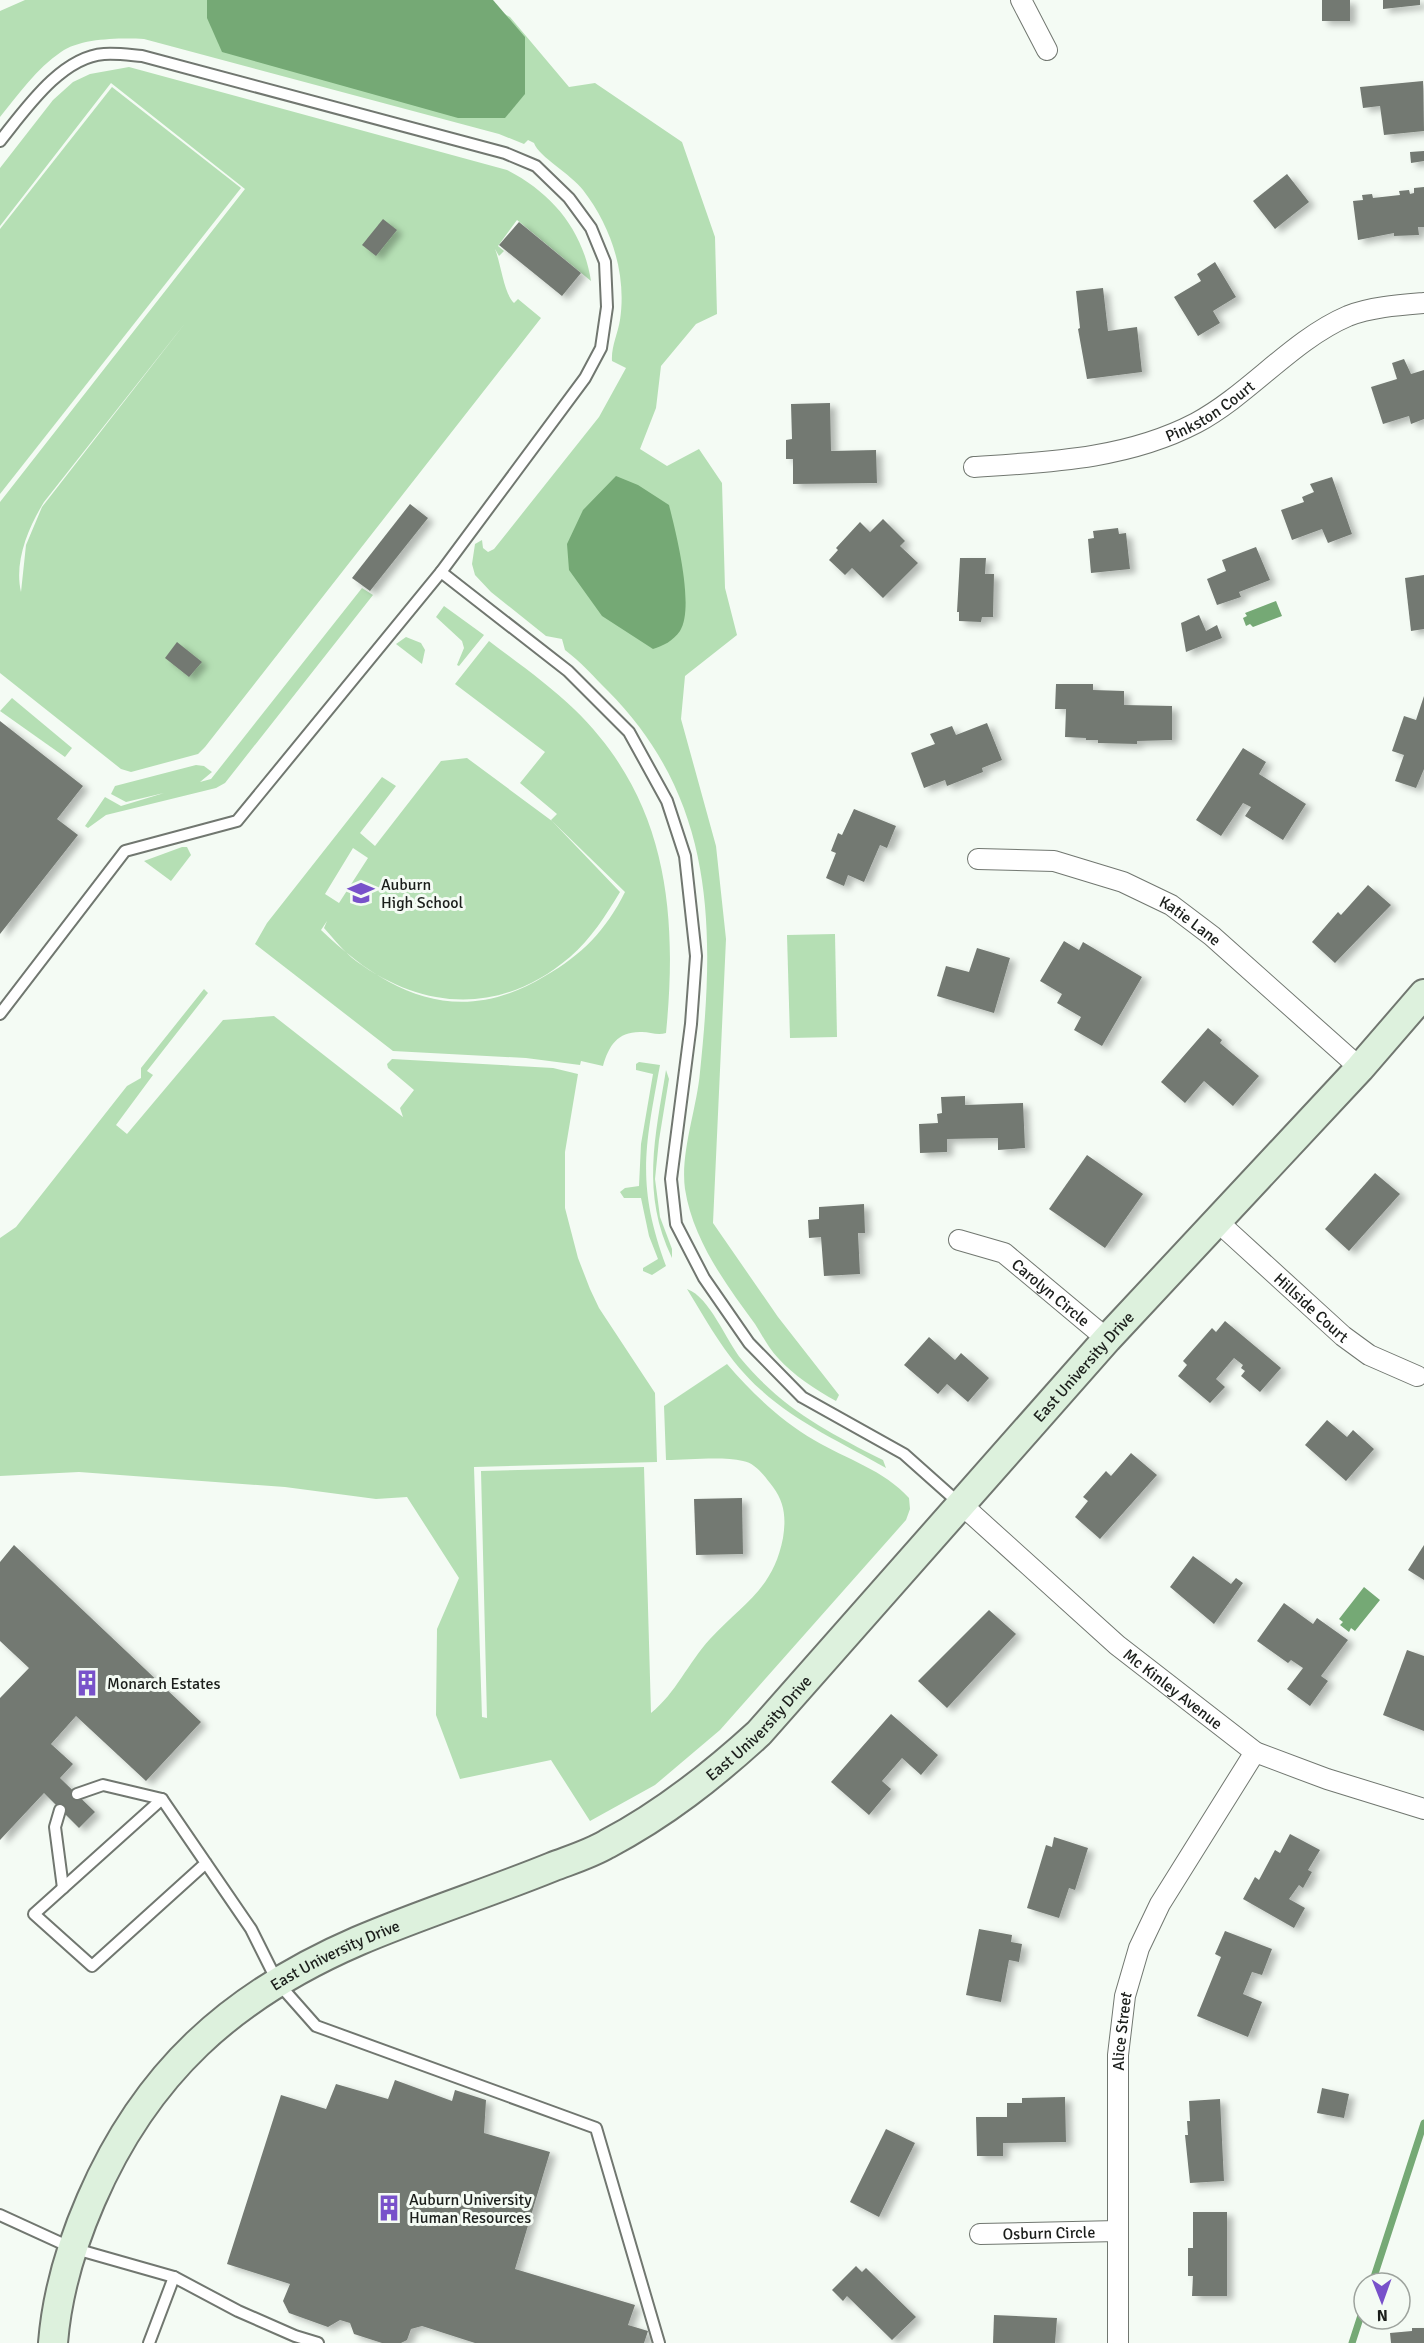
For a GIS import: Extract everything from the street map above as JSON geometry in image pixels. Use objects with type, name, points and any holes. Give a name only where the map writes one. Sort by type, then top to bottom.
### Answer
[{"type":"main road","name":"East University Drive","points":[[53,2343],[55,2316],[72,2248],[106,2164],[132,2118],[164,2076],[201,2038],[263,1991],[357,1942],[606,1845],[676,1804],[759,1733],[1107,1339],[1360,1068],[1424,994]]},
{"type":"street","points":[[1021,0],[1047,50]]},
{"type":"street","name":"Pinkston Court","points":[[974,467],[1062,461],[1144,444],[1196,423],[1241,394],[1323,328],[1350,315],[1398,305],[1424,303]]},
{"type":"street","name":"Katie Lane","points":[[978,860],[1054,861],[1124,882],[1171,905],[1212,936],[1360,1068]]},
{"type":"street","name":"Hillside Court","points":[[1217,1221],[1343,1336],[1369,1355],[1417,1376]]},
{"type":"street","name":"Carolyn Circle","points":[[958,1240],[1004,1253],[1107,1339]]},
{"type":"street","name":"Mc Kinley Avenue","points":[[962,1505],[1117,1645],[1255,1752],[1327,1779],[1424,1809]]},
{"type":"street","name":"Alice Street","points":[[1118,2343],[1118,2055],[1125,1996],[1139,1948],[1160,1904],[1255,1752]]},
{"type":"street","name":"Osburn Circle","points":[[980,2234],[1118,2231]]},
{"type":"lane","points":[[0,141],[38,93],[66,69],[102,54],[142,56],[505,153],[536,166],[569,198],[591,228],[605,262],[607,307],[601,348],[585,378],[441,572],[237,821],[125,851],[0,1014]]},
{"type":"lane","points":[[441,572],[568,671],[629,732],[667,801],[684,856],[696,956],[691,1024],[671,1179],[676,1224],[704,1278],[749,1342],[802,1397],[904,1454],[962,1505]]},
{"type":"lane","points":[[77,1794],[103,1785],[162,1799],[251,1929],[278,1983],[316,2026],[596,2128],[659,2343]]},
{"type":"lane","points":[[162,1799],[34,1914],[92,1966],[206,1863]]},
{"type":"lane","points":[[60,1810],[55,1827],[63,1888]]},
{"type":"lane","points":[[0,2215],[72,2248],[174,2277],[238,2311],[295,2336],[318,2343]]},
{"type":"lane","points":[[149,2343],[174,2277]]},
{"type":"shaded area","points":[[25,0],[478,0],[510,17],[569,87],[595,83],[682,142],[715,237],[717,314],[696,324],[661,366],[656,408],[640,449],[667,466],[699,449],[722,483],[725,588],[737,635],[685,676],[681,719],[716,846],[726,939],[713,1223],[778,1317],[839,1395],[836,1401],[798,1376],[772,1350],[712,1260],[689,1208],[684,1175],[698,1086],[705,1019],[706,917],[700,869],[689,822],[670,776],[644,733],[608,691],[565,650],[562,639],[546,636],[491,592],[475,575],[472,564],[475,544],[482,540],[483,548],[488,552],[494,549],[599,417],[626,368],[612,361],[620,320],[621,285],[615,251],[602,219],[578,184],[528,140],[524,144],[499,134],[144,39],[90,41],[69,47],[52,58],[36,74],[0,117],[0,11]]},
{"type":"shaded area","points":[[207,0],[493,0],[525,37],[525,94],[505,118],[458,118],[222,52],[207,18]]},
{"type":"shaded area","points":[[129,67],[507,170],[538,190],[563,215],[581,245],[591,281],[517,220],[498,246],[504,251],[499,256],[495,249],[511,299],[514,303],[518,299],[541,318],[205,747],[198,754],[131,772],[121,769],[0,673],[0,502],[245,189],[111,83],[0,226],[0,168],[53,100],[73,82],[90,74]],"holes":[[[186,322],[42,507],[26,545],[21,592],[19,581],[21,557],[28,534],[44,502]]]},
{"type":"shaded area","points":[[112,87],[241,188],[0,494],[0,229]]},
{"type":"shaded area","points":[[616,476],[638,485],[669,505],[676,533],[685,588],[684,620],[680,631],[674,638],[653,649],[602,616],[569,570],[567,544],[583,510]]},
{"type":"shaded area","points":[[362,588],[373,595],[225,783],[216,788],[106,815],[88,828],[85,826],[105,797],[121,806],[164,793],[126,802],[111,794],[115,786],[196,765],[204,766],[212,772],[200,782],[211,779]]},
{"type":"shaded area","points":[[1276,601],[1282,616],[1253,627],[1250,624],[1246,626],[1243,618],[1247,616],[1245,613]]},
{"type":"shaded area","points":[[444,606],[484,635],[459,666],[457,665],[464,648],[462,641],[436,617]]},
{"type":"shaded area","points":[[406,637],[421,643],[425,650],[422,664],[396,644]]},
{"type":"shaded area","points":[[489,641],[574,709],[605,744],[629,780],[647,819],[659,859],[667,901],[670,944],[666,1033],[634,1032],[621,1037],[608,1052],[603,1066],[581,1061],[580,1065],[526,1058],[393,1051],[255,944],[267,923],[382,777],[396,786],[360,833],[375,846],[441,761],[467,758],[552,821],[620,892],[598,926],[578,950],[544,976],[518,989],[491,997],[464,1000],[437,997],[410,990],[384,978],[398,987],[426,997],[454,1002],[483,1000],[513,992],[545,976],[582,950],[610,918],[625,892],[551,820],[557,814],[520,783],[545,752],[455,684]],"holes":[[[353,848],[368,858],[339,903],[325,894]],[[327,921],[324,928],[346,952],[321,930]]]},
{"type":"shaded area","points":[[12,698],[72,748],[65,757],[0,711]]},
{"type":"shaded area","points":[[187,847],[191,855],[171,881],[144,861]]},
{"type":"shaded area","points":[[835,934],[837,1037],[790,1038],[787,935]]},
{"type":"shaded area","points":[[204,989],[208,993],[147,1071],[153,1075],[116,1125],[127,1134],[223,1020],[274,1016],[403,1117],[400,1108],[414,1090],[388,1068],[387,1064],[392,1059],[553,1068],[578,1074],[565,1152],[565,1208],[578,1258],[599,1308],[655,1393],[657,1462],[474,1467],[482,1717],[487,1718],[481,1471],[644,1467],[651,1713],[668,1696],[710,1639],[764,1584],[778,1556],[784,1524],[784,1511],[777,1493],[764,1475],[748,1462],[725,1459],[666,1460],[664,1406],[727,1364],[757,1396],[790,1424],[814,1440],[876,1472],[909,1498],[910,1509],[906,1520],[720,1730],[655,1785],[590,1821],[551,1760],[460,1779],[436,1715],[437,1629],[459,1578],[407,1497],[376,1499],[285,1487],[79,1472],[0,1476],[0,1238],[16,1227],[127,1086],[141,1078],[141,1068]]},
{"type":"shaded area","points":[[639,1062],[660,1065],[650,1120],[646,1166],[650,1212],[666,1266],[652,1275],[643,1271],[643,1268],[658,1259],[649,1236],[641,1198],[624,1198],[620,1192],[625,1188],[639,1186],[641,1144],[653,1074],[636,1070],[636,1064]]},
{"type":"shaded area","points":[[666,1070],[669,1079],[655,1179],[660,1217],[672,1249],[672,1258],[656,1211],[653,1165]]},
{"type":"shaded area","points":[[687,1289],[703,1301],[742,1360],[774,1392],[807,1418],[883,1460],[886,1468],[805,1423],[761,1390],[729,1355]]},
{"type":"shaded area","points":[[1364,1587],[1380,1600],[1355,1631],[1351,1628],[1349,1632],[1340,1625],[1343,1622],[1339,1619]]},
{"type":"building","points":[[1322,0],[1350,0],[1350,21],[1322,21]]},
{"type":"building","points":[[1383,0],[1420,0],[1420,5],[1383,9]]},
{"type":"building","points":[[1423,81],[1424,131],[1384,135],[1380,106],[1363,108],[1360,87]]},
{"type":"building","points":[[1424,151],[1424,161],[1411,163],[1410,152]]},
{"type":"building","points":[[1287,174],[1309,202],[1275,229],[1253,201]]},
{"type":"building","points":[[1424,187],[1424,227],[1418,227],[1419,235],[1394,236],[1394,233],[1358,240],[1353,201],[1363,200],[1362,195],[1372,194],[1373,198],[1400,195],[1399,191],[1409,190],[1410,194],[1414,193],[1414,188]]},
{"type":"building","points":[[383,219],[397,230],[376,256],[362,245]]},
{"type":"building","points":[[519,222],[581,273],[562,296],[499,245]]},
{"type":"building","points":[[1215,262],[1236,297],[1213,311],[1220,323],[1198,336],[1174,297],[1201,281],[1197,274]]},
{"type":"building","points":[[1103,288],[1108,331],[1137,327],[1142,372],[1087,379],[1078,329],[1080,328],[1076,291]]},
{"type":"building","points":[[1404,359],[1411,374],[1424,370],[1424,419],[1411,424],[1409,416],[1383,424],[1371,387],[1397,379],[1392,363]]},
{"type":"building","points":[[830,403],[831,451],[876,450],[877,483],[793,484],[793,459],[786,459],[786,440],[792,439],[791,404]]},
{"type":"building","points":[[1332,477],[1352,534],[1328,543],[1322,529],[1292,540],[1281,510],[1304,502],[1302,497],[1314,492],[1310,484]]},
{"type":"building","points":[[410,504],[428,518],[370,591],[352,578]]},
{"type":"building","points":[[883,519],[905,541],[900,546],[918,563],[883,598],[852,568],[845,575],[829,560],[838,550],[836,548],[860,522],[870,532]]},
{"type":"building","points":[[1118,528],[1119,534],[1126,533],[1130,569],[1091,573],[1088,539],[1094,538],[1093,531]]},
{"type":"building","points":[[1256,547],[1270,580],[1239,592],[1241,597],[1217,605],[1207,579],[1226,571],[1222,560]]},
{"type":"building","points":[[960,558],[986,558],[985,574],[994,574],[993,617],[982,617],[981,622],[959,621],[959,612],[957,612]]},
{"type":"building","points":[[1424,575],[1424,629],[1411,631],[1405,578]]},
{"type":"building","points":[[1199,615],[1206,631],[1217,625],[1222,638],[1186,652],[1181,623]]},
{"type":"building","points":[[177,642],[202,662],[189,677],[165,658]]},
{"type":"building","points":[[1056,684],[1093,684],[1093,690],[1124,691],[1124,705],[1172,706],[1172,740],[1137,741],[1137,744],[1098,743],[1098,740],[1065,737],[1066,709],[1055,709]]},
{"type":"building","points":[[1424,696],[1424,769],[1416,788],[1395,781],[1404,755],[1392,751],[1404,716],[1416,720]]},
{"type":"building","points":[[0,721],[83,786],[57,819],[78,835],[0,934]]},
{"type":"building","points":[[987,723],[1002,760],[982,768],[983,772],[947,786],[945,780],[924,788],[911,753],[935,744],[930,734],[952,726],[956,735]]},
{"type":"building","points":[[1243,748],[1266,762],[1259,774],[1306,804],[1283,840],[1245,816],[1251,807],[1243,803],[1221,836],[1196,820]]},
{"type":"building","points":[[854,809],[896,826],[887,848],[880,845],[864,882],[848,875],[844,886],[826,878],[836,853],[831,851],[838,833],[842,835]]},
{"type":"building","points":[[1368,885],[1391,905],[1335,963],[1312,942],[1338,912],[1341,915]]},
{"type":"building","points":[[1064,941],[1079,950],[1083,942],[1142,977],[1102,1046],[1074,1030],[1081,1017],[1057,1003],[1062,994],[1040,981]]},
{"type":"building","points":[[977,948],[1010,958],[994,1013],[937,996],[946,966],[969,972]]},
{"type":"building","points":[[1208,1028],[1222,1040],[1220,1043],[1259,1076],[1233,1106],[1204,1081],[1185,1103],[1161,1082]]},
{"type":"building","points":[[965,1096],[965,1105],[1023,1103],[1025,1148],[998,1150],[998,1138],[947,1139],[947,1152],[920,1153],[919,1124],[938,1123],[937,1114],[942,1113],[941,1097]]},
{"type":"building","points":[[1087,1155],[1143,1194],[1105,1248],[1049,1209]]},
{"type":"building","points":[[1375,1173],[1400,1194],[1349,1251],[1325,1229]]},
{"type":"building","points":[[864,1204],[865,1233],[858,1233],[860,1274],[824,1276],[821,1237],[809,1238],[808,1220],[819,1219],[819,1207]]},
{"type":"building","points":[[1225,1321],[1281,1368],[1260,1392],[1241,1376],[1245,1371],[1241,1368],[1243,1365],[1234,1358],[1216,1379],[1225,1387],[1210,1403],[1178,1376],[1187,1365],[1183,1361],[1212,1328],[1216,1332]]},
{"type":"building","points":[[929,1337],[955,1360],[961,1353],[989,1378],[968,1402],[947,1384],[938,1394],[904,1365]]},
{"type":"building","points":[[1327,1420],[1347,1437],[1353,1430],[1374,1449],[1346,1481],[1305,1445]]},
{"type":"building","points":[[1131,1453],[1157,1475],[1100,1539],[1075,1517],[1088,1501],[1083,1497],[1106,1471],[1111,1476]]},
{"type":"building","points":[[742,1498],[743,1554],[696,1555],[694,1499]]},
{"type":"building","name":"Monarch Estates","points":[[14,1545],[201,1722],[146,1781],[76,1716],[51,1744],[73,1764],[60,1778],[95,1812],[79,1828],[44,1793],[0,1840],[0,1698],[29,1668],[0,1641],[0,1562]]},
{"type":"building","points":[[1424,1545],[1424,1580],[1408,1570]]},
{"type":"building","points":[[1193,1556],[1231,1584],[1236,1578],[1243,1583],[1214,1624],[1170,1587]]},
{"type":"building","points":[[1284,1603],[1313,1624],[1317,1618],[1348,1640],[1321,1676],[1328,1681],[1310,1706],[1287,1689],[1303,1668],[1291,1660],[1288,1663],[1257,1641]]},
{"type":"building","points":[[989,1610],[1016,1634],[947,1708],[918,1681]]},
{"type":"building","points":[[1407,1650],[1424,1656],[1424,1731],[1383,1715]]},
{"type":"building","points":[[891,1714],[938,1755],[921,1775],[902,1758],[882,1781],[891,1789],[869,1815],[831,1782]]},
{"type":"building","points":[[1290,1834],[1320,1850],[1308,1870],[1312,1872],[1303,1888],[1299,1885],[1289,1899],[1305,1908],[1294,1928],[1243,1899],[1255,1877],[1259,1880],[1275,1850],[1280,1853]]},
{"type":"building","points":[[1054,1837],[1088,1848],[1075,1890],[1069,1888],[1059,1918],[1027,1908],[1046,1845],[1052,1847]]},
{"type":"building","points":[[979,1929],[1012,1935],[1011,1942],[1022,1944],[1019,1962],[1009,1960],[1001,2002],[966,1995]]},
{"type":"building","points":[[1225,1931],[1272,1949],[1262,1975],[1252,1972],[1243,1994],[1262,2002],[1248,2037],[1197,2016],[1221,1957],[1215,1954]]},
{"type":"building","name":"Auburn University Human Resources","points":[[395,2080],[452,2101],[455,2090],[486,2100],[484,2133],[550,2152],[515,2269],[635,2305],[628,2325],[648,2331],[644,2343],[475,2343],[422,2326],[411,2329],[407,2340],[401,2343],[382,2343],[354,2334],[350,2323],[340,2320],[328,2327],[289,2313],[283,2301],[290,2284],[227,2264],[281,2095],[326,2109],[336,2084],[388,2099]]},
{"type":"building","points":[[1322,2088],[1349,2094],[1344,2118],[1317,2113]]},
{"type":"building","points":[[1065,2097],[1066,2142],[1003,2143],[1003,2156],[977,2156],[976,2117],[1007,2117],[1007,2103],[1022,2103],[1022,2098]]},
{"type":"building","points":[[1220,2099],[1224,2181],[1190,2183],[1185,2135],[1188,2135],[1187,2121],[1190,2121],[1189,2101]]},
{"type":"building","points":[[886,2129],[915,2143],[879,2217],[850,2202]]},
{"type":"building","points":[[1193,2212],[1227,2212],[1227,2296],[1192,2296],[1193,2276],[1188,2276],[1188,2248],[1193,2248]]},
{"type":"building","points":[[856,2266],[862,2272],[866,2268],[916,2317],[892,2340],[847,2296],[843,2301],[832,2290]]},
{"type":"building","points":[[994,2315],[1057,2318],[1055,2343],[993,2343]]},
{"type":"building","points":[[1412,2328],[1424,2328],[1424,2343],[1391,2343],[1390,2333],[1412,2331]]},
{"type":"waterway","points":[[1376,2271],[1424,2123]]},
{"type":"waterway","points":[[1352,2343],[1356,2331]]},
{"type":"place","name":"Auburn High School","points":[[361,893]]},
{"type":"place","name":"Monarch Estates","points":[[87,1683]]},
{"type":"place","name":"Auburn University Human Resources","points":[[389,2208]]}]
